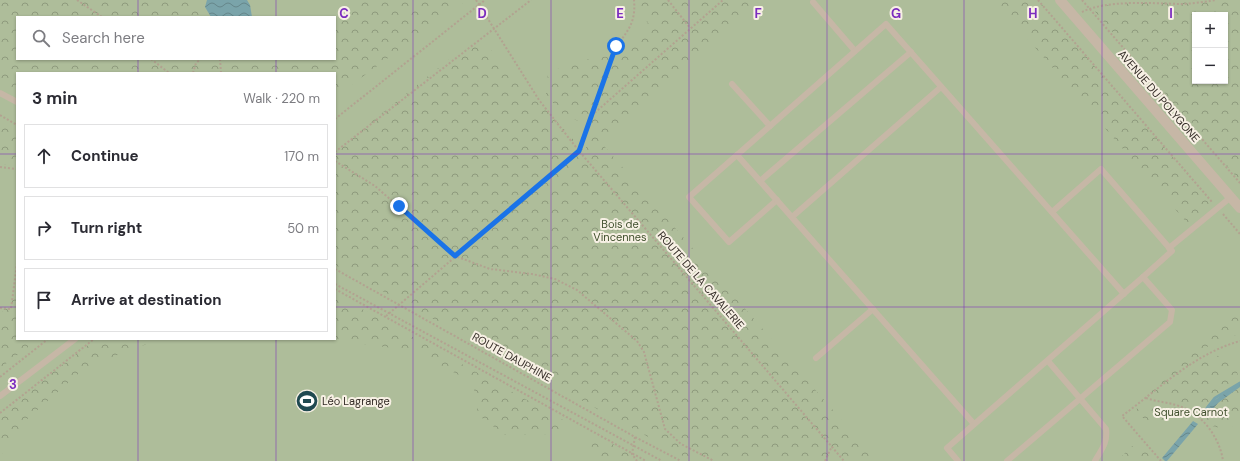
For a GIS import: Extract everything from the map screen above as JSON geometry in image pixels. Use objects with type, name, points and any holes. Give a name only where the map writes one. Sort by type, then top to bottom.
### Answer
[{"type":"street","name":"AVENUE DU POLYGONE","points":[[1060,0],[1240,208]]},
{"type":"lane","points":[[813,2],[855,50]]},
{"type":"lane","points":[[776,200],[729,242],[689,197],[886,24],[1124,294]]},
{"type":"lane","points":[[760,181],[911,52]]},
{"type":"lane","points":[[732,84],[770,126]]},
{"type":"lane","points":[[792,217],[941,87]]},
{"type":"lane","points":[[0,93],[16,101]]},
{"type":"lane","points":[[737,155],[974,424]]},
{"type":"lane","points":[[958,461],[947,448],[1172,251],[1101,169],[1052,212]]},
{"type":"lane","points":[[1169,248],[1231,197]]},
{"type":"lane","points":[[1007,461],[1170,322],[1172,310],[1143,277]]},
{"type":"lane","points":[[816,358],[873,309]]},
{"type":"lane","points":[[0,396],[73,340]]},
{"type":"lane","points":[[1048,360],[1106,429],[1107,437],[1105,445],[1095,461]]},
{"type":"path","points":[[77,0],[101,16]]},
{"type":"path","name":"ROUTE DE LA CAVALERIE","points":[[476,0],[480,4],[493,29],[539,100],[579,151],[844,461]]},
{"type":"path","points":[[336,118],[485,0]]},
{"type":"path","points":[[336,151],[531,0]]},
{"type":"path","points":[[386,316],[579,151],[616,46],[630,29],[636,13],[634,0]]},
{"type":"path","points":[[668,0],[690,28]]},
{"type":"path","points":[[590,117],[723,0]]},
{"type":"path","points":[[1038,0],[1240,234]]},
{"type":"path","points":[[1082,0],[1240,183]]},
{"type":"path","points":[[1075,18],[1088,7],[1108,2],[1142,1],[1180,4],[1216,0]]},
{"type":"path","points":[[153,60],[168,72]]},
{"type":"path","points":[[193,72],[196,63],[200,60]]},
{"type":"path","points":[[220,60],[221,72]]},
{"type":"path","points":[[0,115],[16,124]]},
{"type":"path","points":[[336,162],[375,186],[455,256],[490,270],[546,276],[577,290],[637,341],[644,352],[665,428],[681,444],[714,461]]},
{"type":"path","points":[[0,167],[16,169]]},
{"type":"path","name":"ROUTE DAUPHINE","points":[[336,270],[635,437],[681,461]]},
{"type":"path","points":[[0,308],[11,309],[16,271]]},
{"type":"path","name":"ROUTE DAUPHINE","points":[[336,285],[662,461]]},
{"type":"path","points":[[336,290],[646,461]]},
{"type":"path","points":[[0,377],[47,340]]},
{"type":"path","points":[[0,413],[93,340]]},
{"type":"path","points":[[1161,461],[1122,416],[1190,363],[1219,348],[1240,341]]},
{"type":"path","points":[[1146,398],[1157,402],[1176,405],[1190,411],[1215,437],[1221,450],[1223,461]]},
{"type":"path","points":[[635,437],[632,454],[637,461]]},
{"type":"path","points":[[825,461],[832,446]]},
{"type":"green space","name":"Bois de Vincennes","points":[[0,0],[1240,0],[1240,461],[0,461]]},
{"type":"green space","points":[[0,0],[202,0],[197,7],[202,16],[16,16],[16,60],[199,60],[206,66],[214,65],[221,60],[336,60],[336,16],[353,6],[352,2],[347,0],[467,0],[336,96],[336,72],[16,72],[16,89],[0,81]]},
{"type":"green space","points":[[638,0],[759,0],[599,140],[877,461],[692,461],[336,266],[336,150],[473,40],[491,50],[585,152],[591,127],[561,113],[546,94],[548,72],[595,57],[620,56],[648,23],[634,5]]},
{"type":"green space","points":[[994,0],[1038,0],[1213,204],[1188,224]]},
{"type":"green space","points":[[1126,0],[1227,0],[1240,9],[1240,181],[1092,8],[1105,5],[1127,8]]},
{"type":"green space","points":[[0,123],[16,131],[16,165],[0,164]]},
{"type":"green space","points":[[16,290],[16,340],[38,340],[0,368],[0,316]]},
{"type":"green space","points":[[336,295],[565,421],[564,434],[505,435],[478,415],[473,383],[415,351],[332,340],[336,340]]},
{"type":"green space","points":[[1240,307],[1240,318],[1235,327],[1237,335],[1212,342],[1198,363],[1223,354],[1235,364],[1240,383],[1240,417],[1229,430],[1212,426],[1198,412],[1185,404],[1172,399],[1148,395],[1128,408]]},
{"type":"green space","points":[[95,340],[162,340],[130,349],[78,374],[25,421],[17,437],[0,456],[0,413]]},
{"type":"green space","points":[[1152,404],[1175,406],[1178,412],[1168,422],[1162,424],[1151,423],[1145,420],[1136,409]]},
{"type":"green space","points":[[592,432],[642,461],[591,461]]},
{"type":"green space","points":[[1132,446],[1152,451],[1160,461],[1117,461]]},
{"type":"water","points":[[207,0],[247,0],[250,5],[252,16],[210,16],[205,7]]},
{"type":"water","points":[[1240,382],[1240,387],[1218,403],[1206,417],[1204,418],[1200,414],[1208,405]]},
{"type":"water","points":[[1193,421],[1198,424],[1167,461],[1165,461],[1162,458]]},
{"type":"waterway","points":[[1208,407],[1215,398],[1240,383]]},
{"type":"place","name":"Léo Lagrange","points":[[307,401]]},
{"type":"route","points":[[399,206],[446,250],[455,256],[579,151],[616,46]]},
{"type":"park label","name":"Square Carnot","points":[[1191,412]]}]
